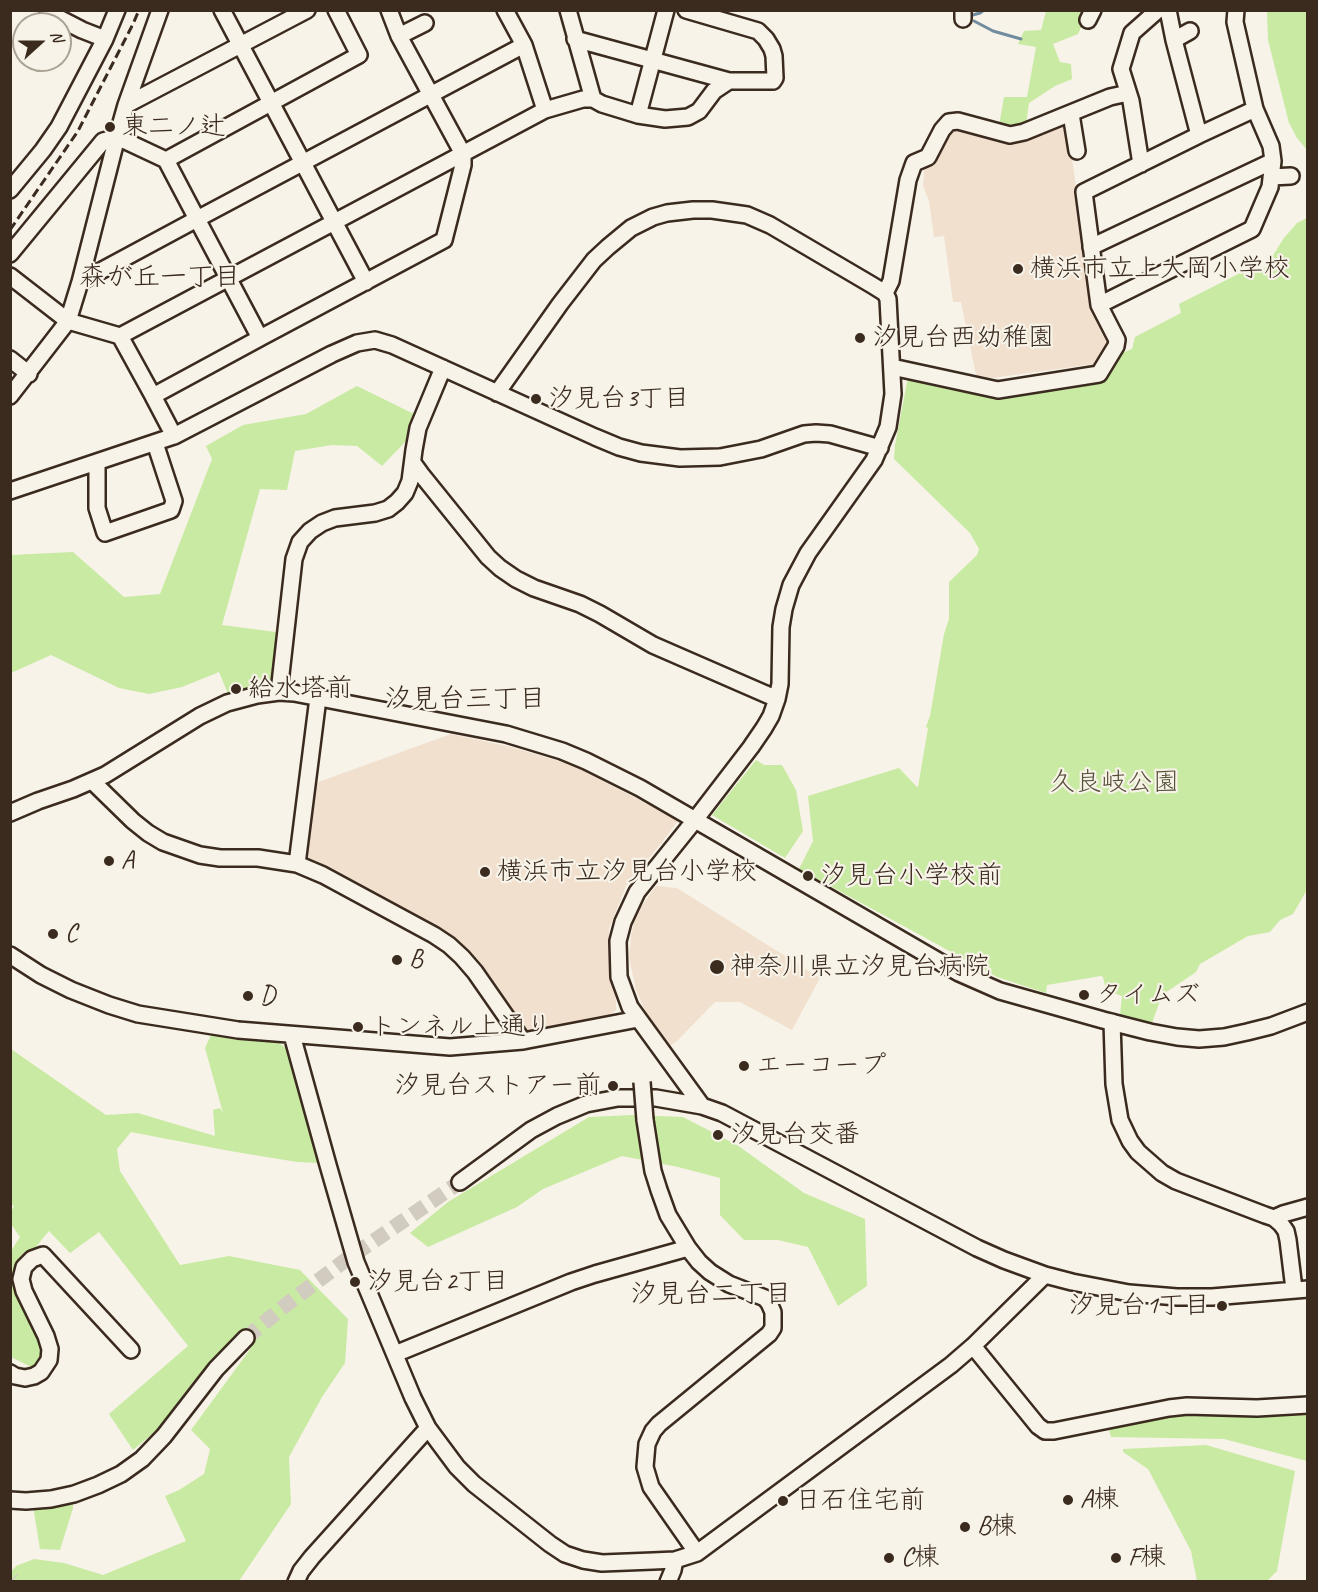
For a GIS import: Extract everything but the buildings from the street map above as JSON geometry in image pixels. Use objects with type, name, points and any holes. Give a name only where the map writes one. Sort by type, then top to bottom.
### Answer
[{"type":"street","points":[[48,10],[49,13],[82,30],[105,39]]},
{"type":"street","points":[[10,190],[59,127],[105,39],[117,10]]},
{"type":"street","points":[[10,396],[68,321],[126,105],[160,10]]},
{"type":"street","points":[[222,10],[366,282]]},
{"type":"street","points":[[126,105],[307,10]]},
{"type":"street","points":[[166,160],[360,55],[336,10]]},
{"type":"street","points":[[153,396],[444,240],[463,165],[463,154],[399,36],[389,10]]},
{"type":"street","points":[[505,10],[524,45],[545,110]]},
{"type":"street","points":[[568,10],[593,99]]},
{"type":"street","points":[[638,115],[666,10]]},
{"type":"street","points":[[575,39],[729,81],[773,81],[776,78],[772,49],[758,31],[686,10]]},
{"type":"street","points":[[1141,164],[1128,93],[1121,69],[1132,33],[1158,10]]},
{"type":"street","points":[[1168,10],[1199,135]]},
{"type":"street","points":[[1100,305],[1252,229],[1270,187],[1272,169],[1270,146],[1256,110],[1235,22],[1229,11]]},
{"type":"street","points":[[399,36],[425,23]]},
{"type":"street","points":[[1174,40],[1190,31]]},
{"type":"street","points":[[80,282],[524,45]]},
{"type":"street","points":[[10,276],[68,321],[120,336],[545,110],[583,99],[593,99],[638,115],[665,119],[688,117],[699,111],[714,91],[729,81]]},
{"type":"street","points":[[885,293],[891,281],[908,180],[914,163],[928,157],[942,130],[949,122],[958,122],[1010,135],[1071,114],[1101,100],[1128,93]]},
{"type":"street","points":[[892,367],[998,390],[1098,374],[1116,346],[1116,340],[1100,305],[1084,192],[1199,135],[1256,110]]},
{"type":"street","points":[[1071,114],[1077,151]]},
{"type":"street","points":[[10,254],[103,141],[117,137],[166,160],[260,338]]},
{"type":"street","points":[[1091,247],[1272,169],[1291,176]]},
{"type":"street","points":[[497,393],[594,260],[631,228],[667,213],[712,210],[747,215],[770,225],[885,293],[888,299],[893,393],[891,411],[874,460],[808,553],[791,585],[781,627],[780,684],[777,699],[764,728],[637,892],[623,922],[618,941],[619,977],[630,1007],[702,1106]]},
{"type":"street","points":[[120,336],[174,436]]},
{"type":"street","points":[[10,491],[174,436],[332,354],[357,343],[375,340],[392,345],[619,447],[658,456],[720,458],[760,449],[804,434],[816,433],[830,434],[880,448]]},
{"type":"street","points":[[10,359],[29,374]]},
{"type":"street","points":[[279,692],[294,559],[300,542],[322,523],[331,519],[388,509],[405,493],[410,481],[418,428],[443,368]]},
{"type":"street","points":[[97,462],[97,508],[105,533],[171,510],[174,501],[155,443]]},
{"type":"street","points":[[413,463],[488,557],[516,579],[534,588],[580,604],[653,645],[777,699]]},
{"type":"street","points":[[10,813],[92,781],[212,710],[239,700],[279,692],[496,732],[543,745],[586,761],[613,773],[922,952],[1000,991],[1150,1032],[1199,1039],[1247,1032],[1308,1012]]},
{"type":"street","points":[[297,864],[318,698]]},
{"type":"street","points":[[92,781],[133,821],[163,842],[200,855],[220,858],[258,858],[297,864],[323,875],[434,935],[449,945],[475,972],[523,1041]]},
{"type":"street","points":[[10,956],[71,990],[109,1005],[138,1014],[238,1030],[450,1047],[523,1041],[638,1019]]},
{"type":"street","points":[[460,1182],[531,1130],[557,1116],[586,1104],[618,1098],[656,1098],[702,1106],[722,1113],[977,1248],[1045,1275],[1095,1287],[1154,1296],[1212,1297],[1301,1289],[1286,1231],[1281,1224],[1274,1218],[1176,1181],[1162,1173],[1138,1152],[1130,1141],[1120,1120],[1114,1084],[1112,1022]]},
{"type":"street","points":[[292,1035],[356,1262],[413,1398],[428,1428],[452,1461],[474,1484],[550,1544],[565,1554],[583,1560],[602,1563],[675,1560],[697,1553],[951,1365],[1045,1275]]},
{"type":"street","points":[[642,1082],[653,1171],[669,1215],[699,1262],[720,1280],[765,1298],[773,1312],[774,1320],[769,1334],[659,1425],[653,1431],[647,1444],[645,1467],[651,1487],[697,1553]]},
{"type":"street","points":[[1274,1218],[1308,1207]]},
{"type":"street","points":[[395,1354],[571,1282],[688,1248]]},
{"type":"street","points":[[10,1373],[25,1378],[34,1376],[41,1372],[49,1359],[50,1350],[46,1336],[24,1292],[21,1279],[24,1267],[32,1259],[43,1255],[131,1350]]},
{"type":"street","points":[[10,1500],[51,1499],[74,1494],[121,1474],[142,1459],[164,1436],[216,1369],[246,1338]]},
{"type":"street","points":[[973,1346],[1038,1426],[1045,1431],[1187,1406],[1257,1408],[1308,1405]]},
{"type":"street","points":[[296,1581],[312,1557],[428,1428]]},
{"type":"street","points":[[668,1581],[675,1560]]},
{"type":"shaded area","name":"横浜市立上大岡小学校","points":[[1062,120],[1067,124],[1094,310],[1109,341],[1094,364],[992,378],[976,375],[961,302],[953,302],[944,236],[934,237],[929,201],[923,186],[925,161],[949,127],[1012,139]]},
{"type":"shaded area","name":"横浜市立汐見台小学校","points":[[451,734],[507,746],[570,764],[676,819],[677,822],[663,841],[626,886],[609,929],[609,969],[616,1010],[608,1016],[529,1031],[521,1025],[480,963],[443,930],[306,858],[313,784]]},
{"type":"shaded area","name":"神奈川県立汐見台病院","points":[[656,886],[677,888],[820,978],[792,1030],[740,1002],[715,1002],[670,1046],[648,1017],[636,990],[629,957],[636,914]]},
{"type":"green space","points":[[1046,11],[1089,11],[1078,34],[1053,44],[1060,62],[1071,64],[1072,79],[1055,86],[1029,103],[1026,124],[1015,127],[999,126],[1004,97],[1027,97],[1036,47],[1018,44],[1024,31],[1041,30]]},
{"type":"green space","points":[[1267,11],[1307,11],[1307,150],[1289,123],[1268,40]]},
{"type":"green space","name":"久良岐公園","points":[[1307,218],[1308,888],[1293,914],[1280,920],[1270,932],[1248,936],[1200,964],[1196,972],[1162,995],[1152,1023],[1120,1015],[1122,996],[1106,990],[1101,976],[1047,985],[1046,993],[997,977],[799,869],[813,841],[808,796],[899,768],[918,787],[928,728],[926,727],[949,619],[949,582],[977,555],[979,549],[970,533],[894,459],[908,377],[1018,392],[1064,390],[1100,383],[1122,353],[1132,349],[1135,337],[1181,313],[1179,304],[1238,274],[1265,268],[1284,238],[1297,223]]},
{"type":"green space","points":[[357,386],[414,414],[407,440],[382,466],[357,446],[332,445],[295,451],[287,490],[260,489],[222,625],[276,632],[272,684],[228,694],[219,672],[182,687],[149,694],[119,688],[51,655],[11,673],[11,555],[73,552],[124,597],[160,594],[212,459],[206,446],[243,425],[306,414]]},
{"type":"green space","points":[[756,760],[764,765],[782,765],[796,790],[803,831],[785,858],[712,815]]},
{"type":"green space","points":[[211,1035],[279,1043],[286,1048],[317,1163],[230,1151],[131,1132],[117,1149],[120,1171],[180,1265],[229,1256],[300,1270],[348,1319],[345,1363],[322,1397],[289,1457],[291,1504],[239,1581],[11,1581],[11,1572],[16,1566],[34,1559],[64,1563],[103,1575],[186,1541],[165,1496],[204,1474],[210,1449],[191,1430],[251,1348],[240,1339],[180,1399],[157,1430],[133,1450],[109,1414],[188,1346],[99,1232],[70,1253],[49,1231],[11,1277],[11,1251],[20,1237],[11,1224],[10,1214],[14,1206],[10,1203],[11,1049],[106,1115],[138,1113],[215,1136],[213,1110],[220,1108],[223,1113],[205,1048]]},
{"type":"green space","points":[[631,1115],[683,1117],[737,1145],[804,1193],[865,1219],[867,1286],[838,1306],[808,1247],[778,1240],[744,1240],[720,1215],[720,1178],[622,1156],[543,1189],[517,1207],[428,1247],[410,1233],[448,1202],[589,1117]]},
{"type":"green space","points":[[11,1277],[42,1346],[41,1372],[11,1357]]},
{"type":"green space","points":[[1181,1414],[1307,1414],[1307,1461],[1224,1439],[1111,1437],[1108,1426]]},
{"type":"green space","points":[[1206,1445],[1295,1471],[1277,1571],[1267,1581],[1197,1581],[1191,1551],[1148,1469],[1123,1452],[1123,1449]]},
{"type":"green space","points":[[73,1503],[60,1550],[40,1549],[33,1506],[53,1507]]},
{"type":"waterway","points":[[969,16],[984,10]]},
{"type":"waterway","points":[[974,21],[993,31],[1021,39]]},
{"type":"tunnel","points":[[246,1338],[343,1262],[460,1182]]},
{"type":"railway","points":[[10,230],[78,131],[139,10]]},
{"type":"place","name":"東二ノ辻","points":[[110,127]]},
{"type":"place","name":"横浜市立上大岡小学校","points":[[1018,269]]},
{"type":"place","name":"汐見台西幼稚園","points":[[860,338]]},
{"type":"place","name":"汐見台3丁目","points":[[536,399]]},
{"type":"place","name":"給水塔前","points":[[236,689]]},
{"type":"place","name":"A","points":[[109,861]]},
{"type":"place","name":"横浜市立汐見台小学校","points":[[485,872]]},
{"type":"place","name":"汐見台小学校前","points":[[808,876]]},
{"type":"place","name":"C","points":[[53,934]]},
{"type":"place","name":"B","points":[[397,960]]},
{"type":"place","name":"神奈川県立汐見台病院","points":[[717,967]]},
{"type":"place","name":"タイムズ","points":[[1084,995]]},
{"type":"place","name":"D","points":[[248,996]]},
{"type":"place","name":"トンネル上通り","points":[[358,1027]]},
{"type":"place","name":"エーコープ","points":[[744,1066]]},
{"type":"place","name":"汐見台ストアー前","points":[[613,1086]]},
{"type":"place","name":"汐見台交番","points":[[718,1135]]},
{"type":"place","name":"汐見台2丁目","points":[[355,1282]]},
{"type":"place","name":"汐見台1丁目","points":[[1222,1306]]},
{"type":"place","name":"A棟","points":[[1068,1500]]},
{"type":"place","name":"日石住宅前","points":[[783,1501]]},
{"type":"place","name":"B棟","points":[[965,1527]]},
{"type":"place","name":"C棟","points":[[889,1558]]},
{"type":"place","name":"F棟","points":[[1116,1558]]},
{"type":"district","name":"森が丘一丁目","points":[[160,278]]},
{"type":"district","name":"汐見台三丁目","points":[[465,700]]},
{"type":"district","name":"汐見台二丁目","points":[[711,1295]]}]
